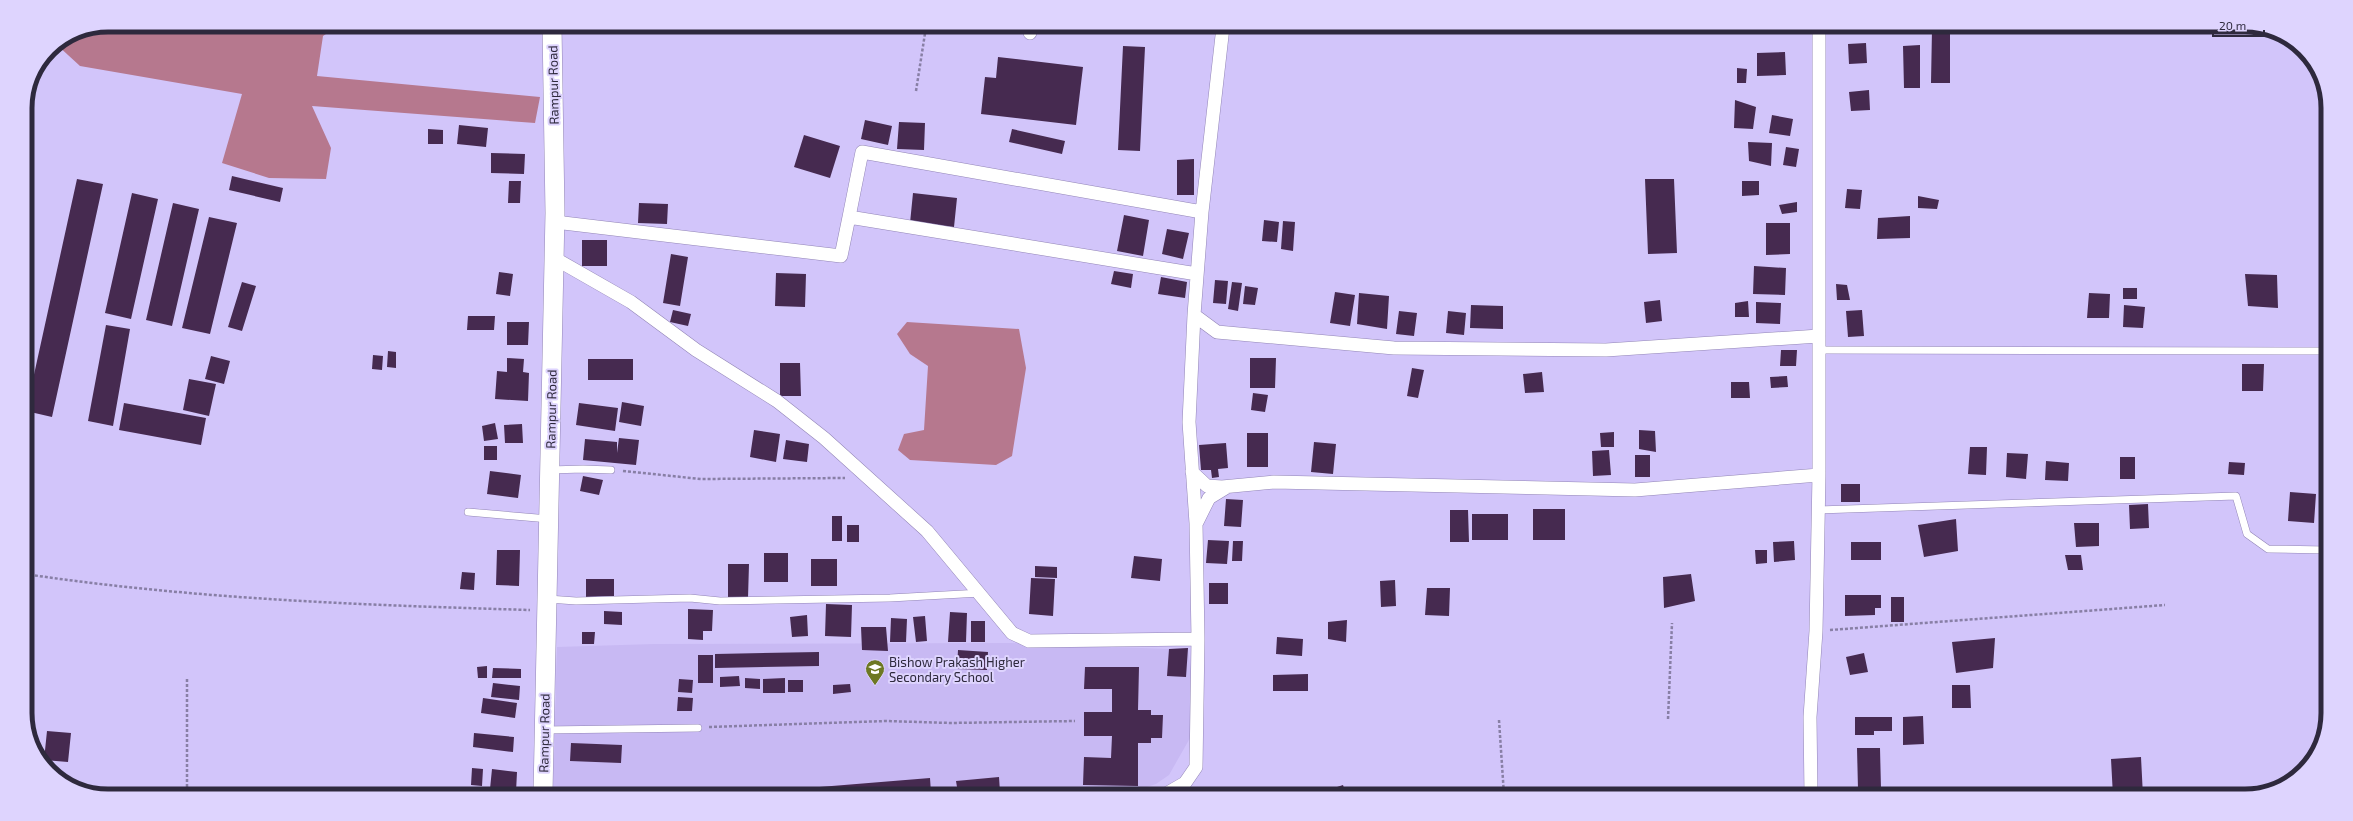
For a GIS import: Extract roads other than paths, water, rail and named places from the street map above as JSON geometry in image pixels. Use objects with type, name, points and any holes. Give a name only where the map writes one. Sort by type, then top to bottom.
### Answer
[{"type":"main road","name":"Rampur Road","points":[[543,789],[555,222],[552,32]]},
{"type":"street","points":[[1175,789],[1185,783],[1196,767],[1198,639],[1196,523],[1189,422],[1194,315],[1202,212],[1222,32]]},
{"type":"street","points":[[1811,789],[1810,717],[1816,631],[1819,475],[1819,32]]},
{"type":"street","points":[[555,222],[841,256],[862,152],[1202,212]]},
{"type":"street","points":[[849,217],[1197,274]]},
{"type":"street","points":[[554,258],[630,302],[696,350],[777,401],[824,438],[927,531],[1012,633],[1029,641],[1198,639]]},
{"type":"street","points":[[1194,315],[1217,332],[1394,348],[1606,350],[1819,336]]},
{"type":"street","points":[[1192,472],[1207,486],[1228,487],[1274,482],[1634,490],[1819,475]]},
{"type":"street","points":[[1196,523],[1209,498],[1228,487]]},
{"type":"lane","points":[[1819,350],[2321,351]]},
{"type":"lane","points":[[550,470],[583,468],[611,470]]},
{"type":"lane","points":[[1818,510],[2236,496],[2247,534],[2268,549],[2321,550]]},
{"type":"lane","points":[[468,512],[549,520]]},
{"type":"lane","points":[[547,605],[576,601],[690,598],[720,601],[981,594]]},
{"type":"lane","points":[[544,730],[698,728]]},
{"type":"place","name":"Bishow Prakash Higher Secondary School","points":[[875,686]]}]
